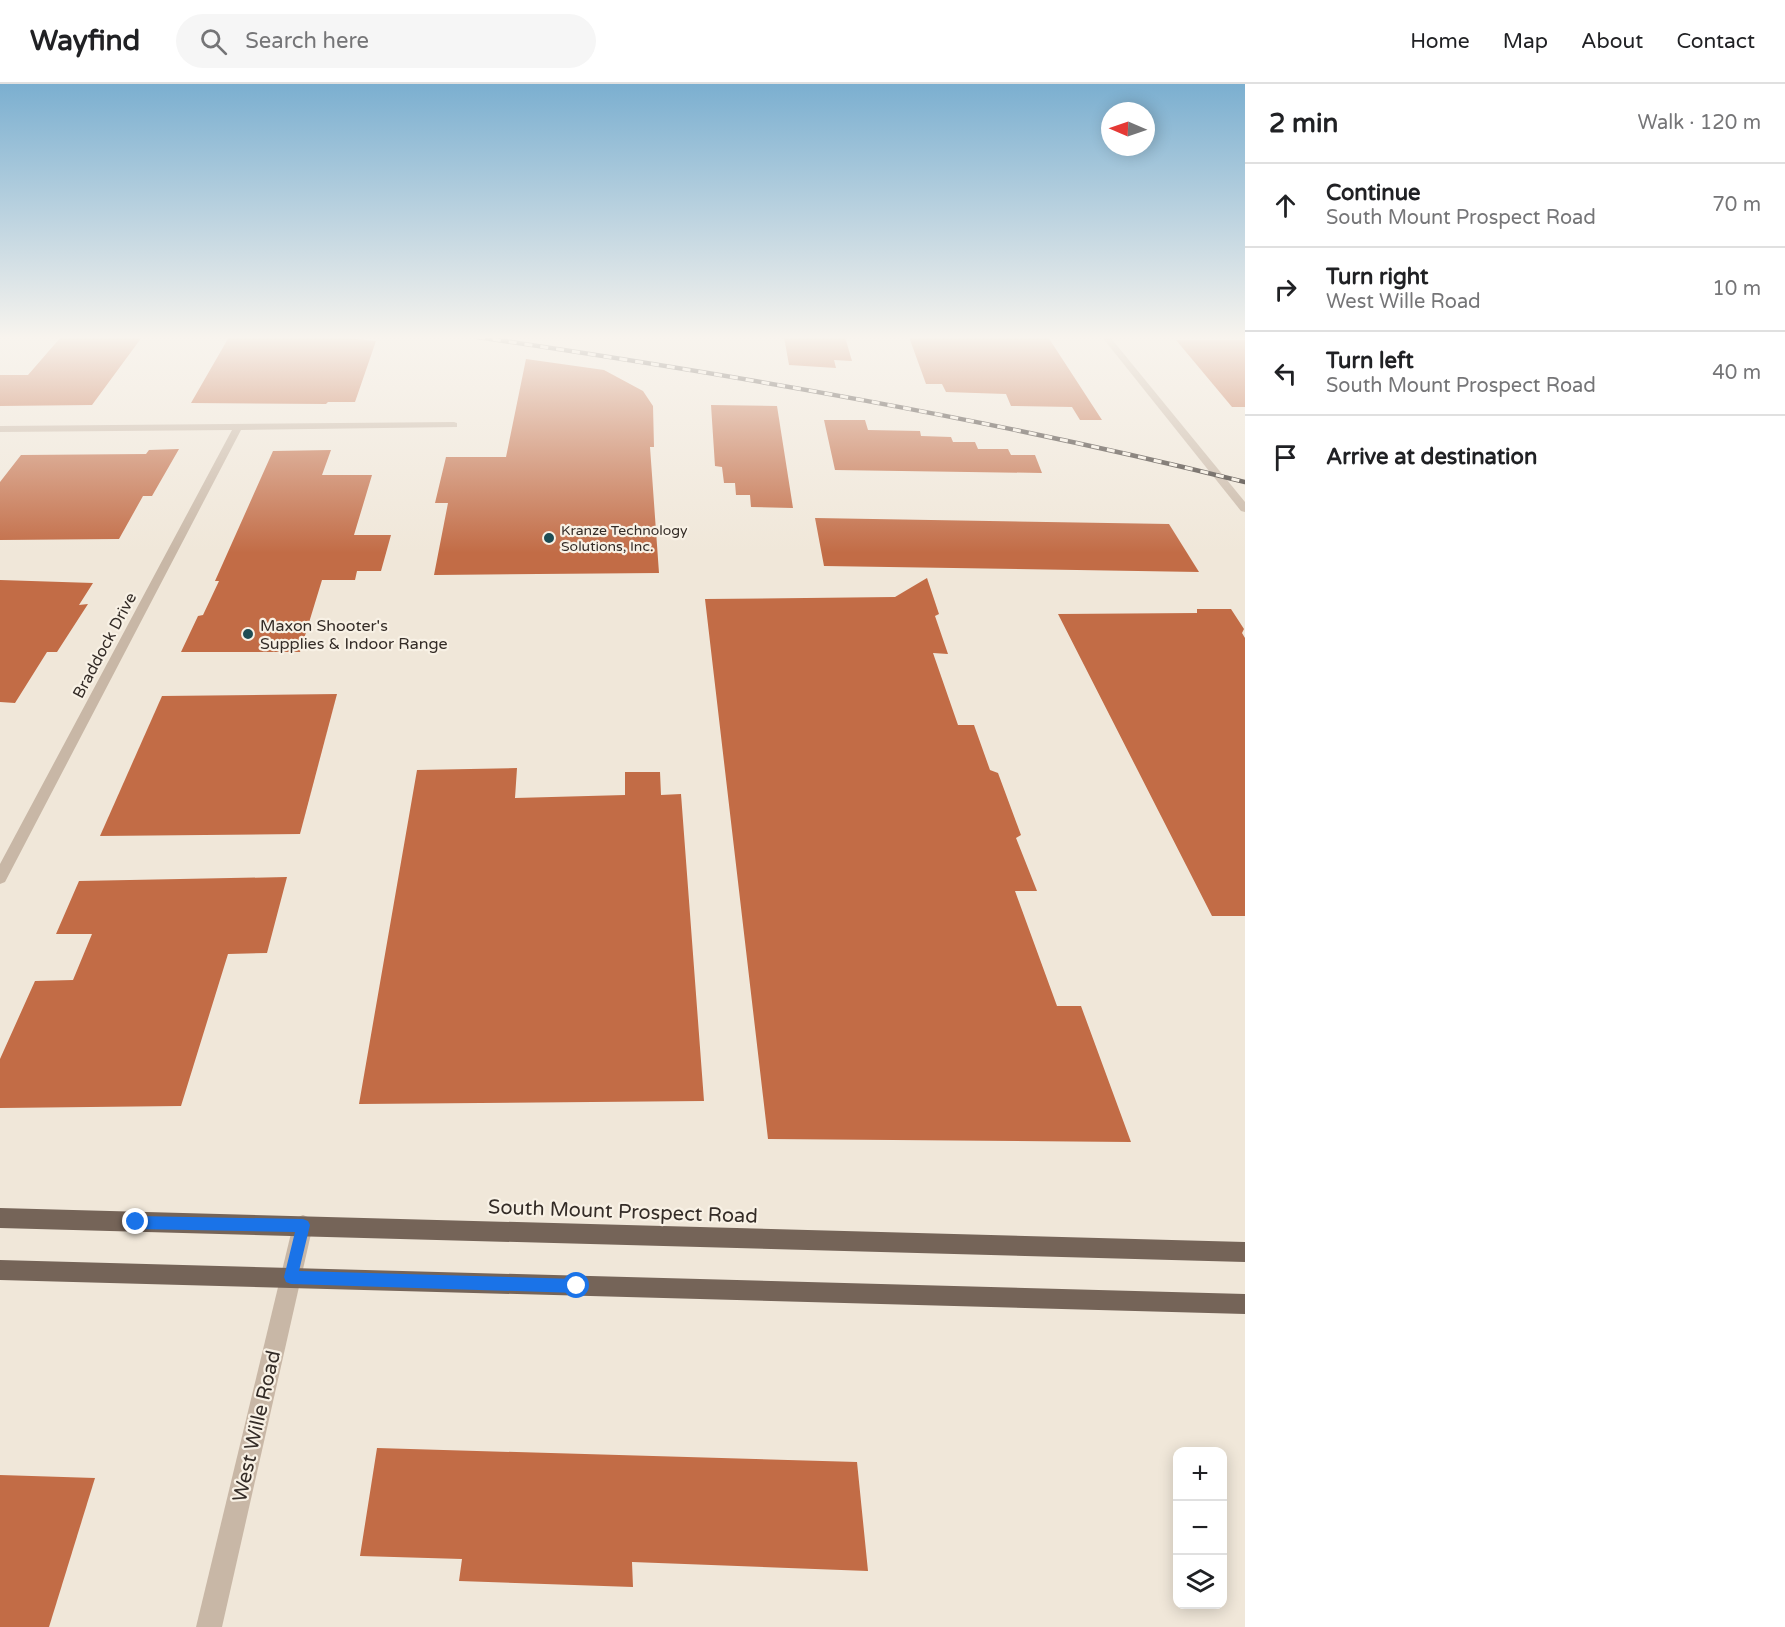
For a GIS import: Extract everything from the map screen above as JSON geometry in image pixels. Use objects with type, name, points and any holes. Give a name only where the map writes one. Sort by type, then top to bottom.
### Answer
[{"type":"main road","name":"South Mount Prospect Road","points":[[0,1218],[1245,1252]]},
{"type":"main road","points":[[0,1270],[1245,1304]]},
{"type":"street","points":[[1165,409],[1245,508]]},
{"type":"street","points":[[0,429],[454,425]]},
{"type":"street","name":"Braddock Drive","points":[[0,878],[238,427]]},
{"type":"street","name":"West Wille Road","points":[[209,1627],[303,1225]]},
{"type":"building","name":"Kranze Technology Solutions, Inc.","points":[[516,409],[653,409],[654,447],[650,447],[659,573],[434,575],[448,503],[435,503],[446,457],[506,457]]},
{"type":"building","points":[[711,409],[777,409],[793,508],[751,507],[750,495],[736,495],[735,483],[724,483],[722,467],[715,466]]},
{"type":"building","points":[[1073,409],[1095,409],[1102,420],[1080,420]]},
{"type":"building","points":[[824,420],[865,420],[868,430],[920,431],[921,436],[951,437],[953,442],[975,442],[978,449],[1008,449],[1011,455],[1035,455],[1042,473],[835,470]]},
{"type":"building","points":[[179,449],[152,496],[143,496],[119,539],[0,540],[0,482],[21,455],[146,454],[149,450]]},
{"type":"building","points":[[331,450],[322,475],[372,475],[354,535],[391,535],[381,571],[357,571],[355,580],[322,580],[300,652],[181,652],[198,616],[203,615],[219,581],[215,581],[273,451]]},
{"type":"building","points":[[815,518],[1169,524],[1199,572],[824,566]]},
{"type":"building","points":[[927,578],[939,614],[935,616],[948,654],[933,653],[958,725],[974,725],[990,770],[998,773],[1021,835],[1016,838],[1037,891],[1015,891],[1057,1006],[1081,1006],[1131,1142],[768,1139],[705,599],[895,597]]},
{"type":"building","points":[[0,580],[93,583],[79,605],[88,604],[57,652],[47,652],[15,703],[0,702]]},
{"type":"building","points":[[1197,609],[1231,609],[1244,629],[1242,633],[1245,638],[1245,916],[1212,916],[1058,614],[1197,613]]},
{"type":"building","points":[[337,694],[300,834],[100,836],[162,696]]},
{"type":"building","points":[[517,768],[515,798],[625,795],[625,772],[660,772],[661,795],[681,794],[704,1101],[359,1104],[417,770]]},
{"type":"building","points":[[287,877],[267,953],[228,954],[181,1106],[0,1108],[0,1059],[35,981],[73,980],[92,934],[56,934],[79,881]]},
{"type":"building","points":[[377,1448],[857,1462],[868,1571],[632,1562],[633,1587],[459,1581],[462,1559],[360,1556]]},
{"type":"building","points":[[0,1475],[95,1478],[49,1627],[0,1627]]},
{"type":"railway","points":[[910,409],[1054,438],[1245,482]]},
{"type":"place","name":"Kranze Technology Solutions, Inc.","points":[[549,538]]},
{"type":"place","name":"Maxon Shooter's Supplies & Indoor Range","points":[[248,634]]},
{"type":"route","points":[[136,1222],[303,1225],[291,1277],[577,1286]]}]
